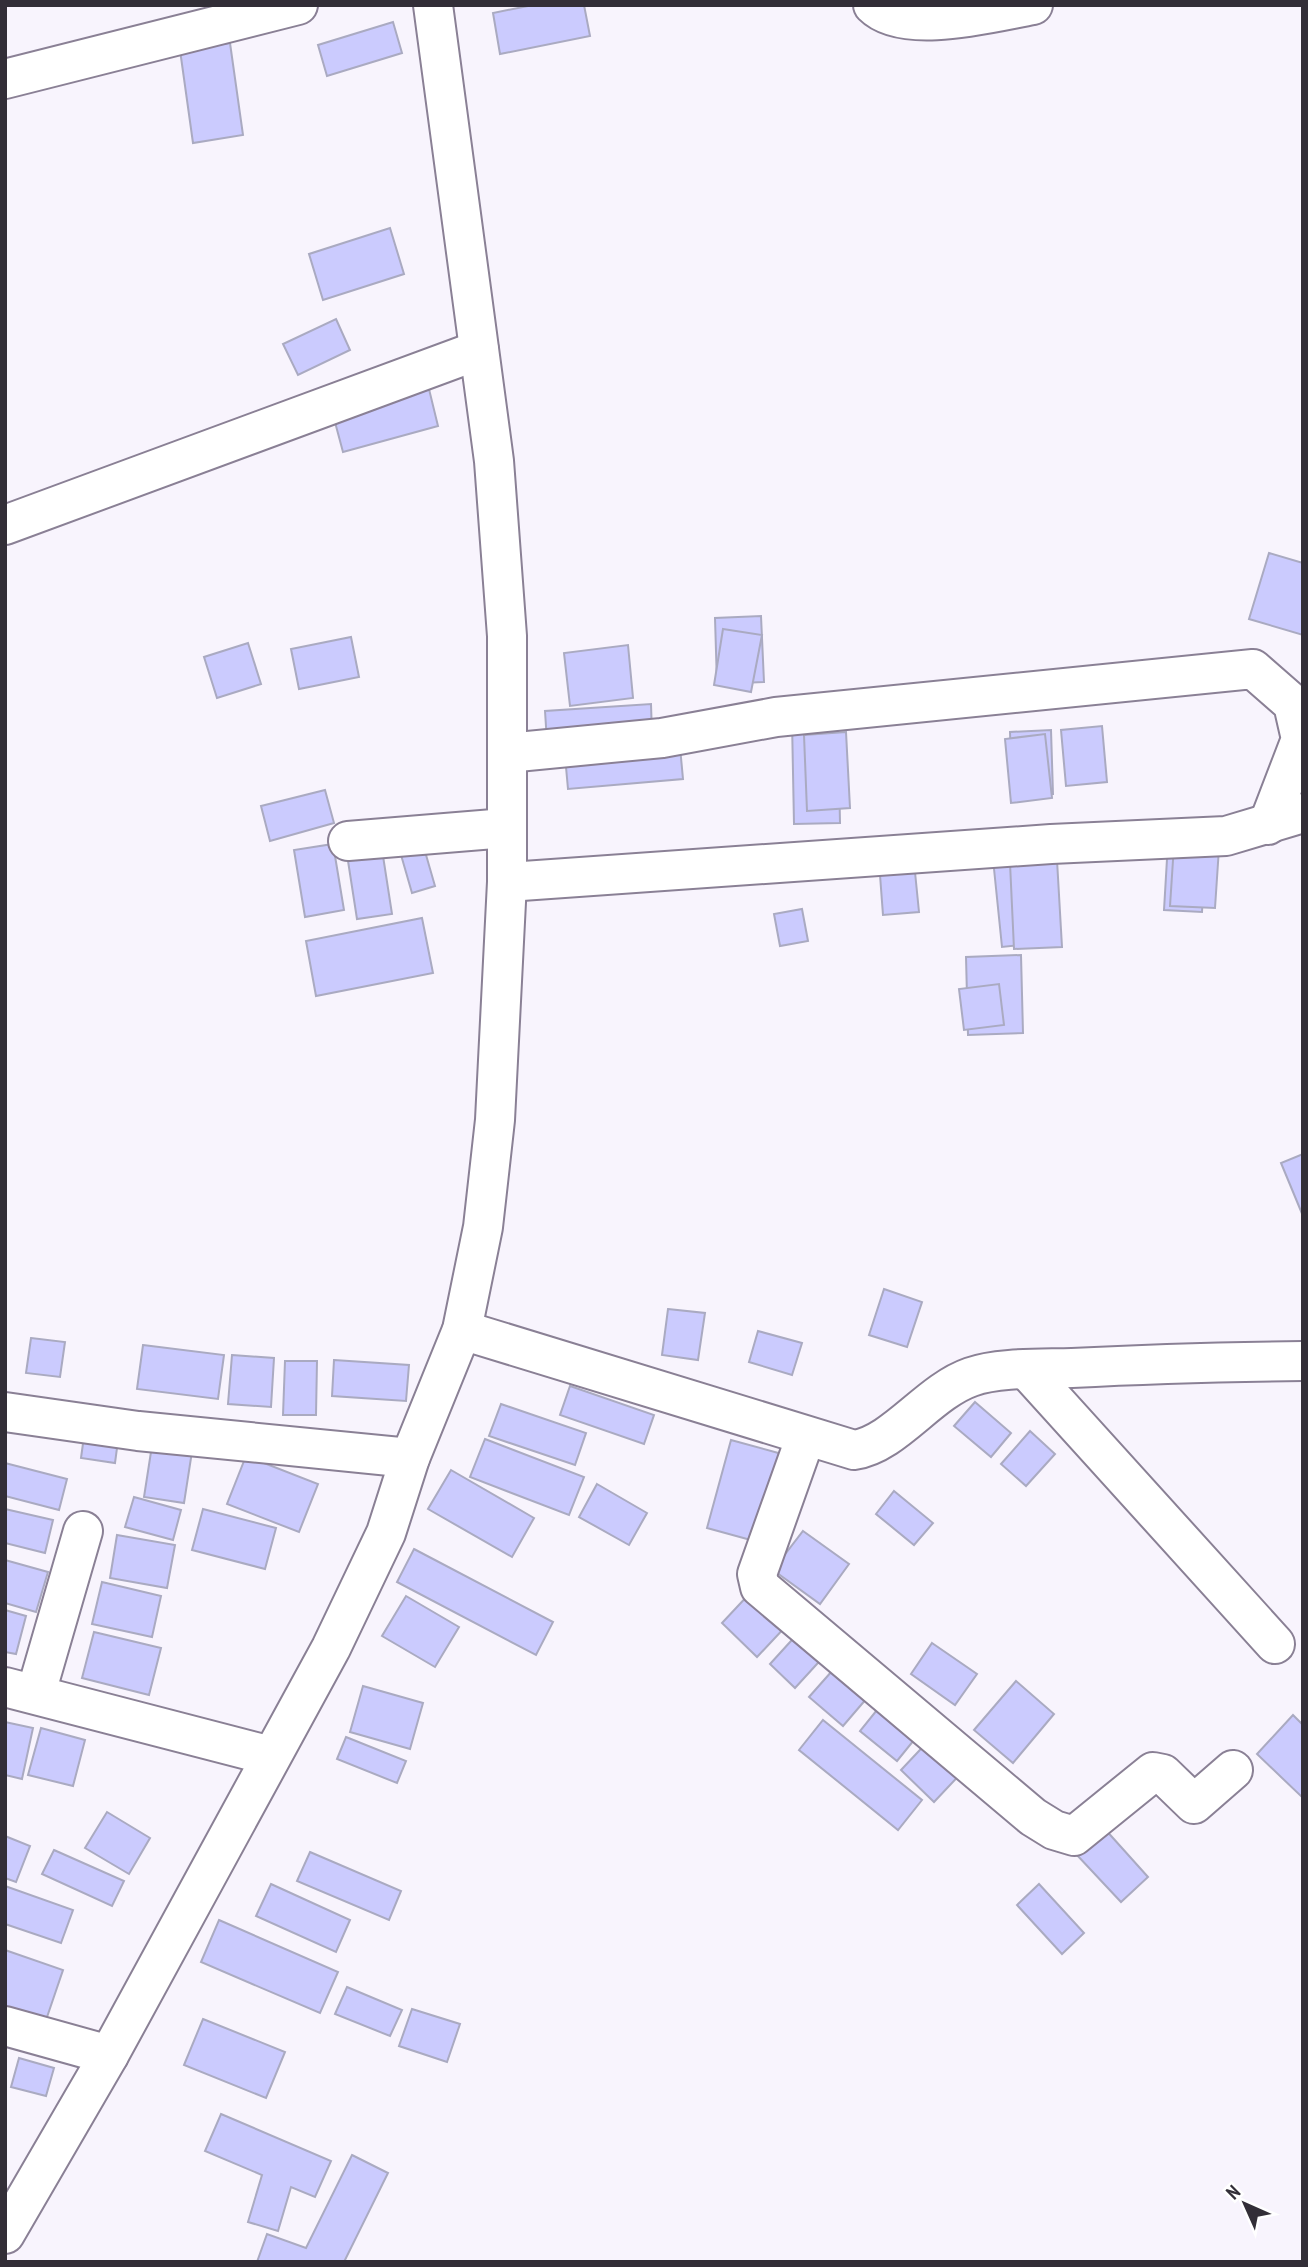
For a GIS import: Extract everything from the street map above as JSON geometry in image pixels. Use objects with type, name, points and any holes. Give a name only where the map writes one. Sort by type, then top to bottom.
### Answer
[{"type":"street","points":[[5,79],[299,5]]},
{"type":"street","points":[[5,2234],[109,2055],[331,1648],[386,1533],[411,1458],[462,1331],[484,1227],[495,1120],[507,882],[508,636],[494,461],[433,5]]},
{"type":"street","points":[[873,5],[882,15],[916,20],[949,19],[1033,5]]},
{"type":"street","points":[[5,525],[479,350]]},
{"type":"street","points":[[507,753],[662,738],[776,717],[1253,669],[1293,704],[1301,739],[1285,819],[1226,836],[1051,844],[507,882]]},
{"type":"street","points":[[348,841],[506,828]]},
{"type":"street","points":[[462,1331],[854,1450],[866,1448],[949,1387],[972,1376],[1027,1370],[1190,1362],[1303,1361]]},
{"type":"street","points":[[1027,1370],[1275,1644]]},
{"type":"street","points":[[5,1412],[138,1431],[411,1458]]},
{"type":"street","points":[[806,1436],[757,1574],[760,1587],[1033,1817],[1054,1830],[1074,1836],[1153,1772],[1163,1774],[1194,1804],[1233,1769]]},
{"type":"street","points":[[83,1531],[21,1690],[271,1756]]},
{"type":"street","points":[[5,2026],[109,2055]]},
{"type":"building","points":[[533,5],[584,5],[590,36],[500,54],[493,13]]},
{"type":"building","points":[[393,22],[402,53],[327,76],[318,45]]},
{"type":"building","points":[[230,43],[243,135],[193,143],[180,50]]},
{"type":"building","points":[[390,228],[404,274],[323,300],[309,254]]},
{"type":"building","points":[[336,319],[350,350],[298,375],[283,344]]},
{"type":"building","points":[[428,385],[438,426],[343,452],[332,411]]},
{"type":"building","points":[[1269,553],[1303,563],[1303,635],[1249,619]]},
{"type":"building","points":[[761,616],[764,682],[717,684],[715,618]]},
{"type":"building","points":[[723,629],[762,635],[751,692],[714,685]]},
{"type":"building","points":[[351,637],[359,677],[299,689],[291,649]]},
{"type":"building","points":[[248,643],[261,684],[217,698],[204,657]]},
{"type":"building","points":[[628,645],[633,698],[570,706],[564,653]]},
{"type":"building","points":[[651,704],[652,735],[547,742],[545,711]]},
{"type":"building","points":[[838,720],[840,823],[794,824],[792,721]]},
{"type":"building","points":[[1102,726],[1107,782],[1066,786],[1061,730]]},
{"type":"building","points":[[1051,730],[1053,794],[1012,795],[1010,732]]},
{"type":"building","points":[[846,732],[850,808],[807,811],[804,735]]},
{"type":"building","points":[[1045,734],[1052,798],[1011,803],[1005,739]]},
{"type":"building","points":[[680,747],[683,779],[568,789],[565,756]]},
{"type":"building","points":[[325,790],[334,823],[270,841],[261,806]]},
{"type":"building","points":[[422,841],[435,886],[412,893],[399,848]]},
{"type":"building","points":[[1168,842],[1206,844],[1202,912],[1164,910]]},
{"type":"building","points":[[381,843],[392,914],[357,919],[346,848]]},
{"type":"building","points":[[333,844],[344,910],[305,917],[294,850]]},
{"type":"building","points":[[1174,845],[1219,848],[1215,908],[1170,906]]},
{"type":"building","points":[[1038,854],[1047,942],[1002,947],[993,859]]},
{"type":"building","points":[[1057,860],[1062,947],[1014,949],[1010,863]]},
{"type":"building","points":[[915,872],[919,912],[883,915],[880,875]]},
{"type":"building","points":[[802,909],[808,941],[780,946],[774,914]]},
{"type":"building","points":[[422,918],[433,973],[316,996],[306,941]]},
{"type":"building","points":[[1021,955],[1023,1033],[968,1035],[966,957]]},
{"type":"building","points":[[999,984],[1004,1025],[964,1030],[959,989]]},
{"type":"building","points":[[1303,1154],[1303,1216],[1281,1163]]},
{"type":"building","points":[[884,1289],[922,1302],[907,1347],[869,1335]]},
{"type":"building","points":[[668,1309],[705,1313],[698,1360],[662,1355]]},
{"type":"building","points":[[758,1331],[802,1343],[792,1375],[749,1362]]},
{"type":"building","points":[[31,1338],[65,1342],[60,1377],[26,1373]]},
{"type":"building","points":[[143,1345],[224,1355],[218,1399],[137,1389]]},
{"type":"building","points":[[232,1355],[274,1358],[271,1407],[228,1404]]},
{"type":"building","points":[[334,1360],[409,1365],[406,1401],[332,1396]]},
{"type":"building","points":[[285,1361],[317,1361],[316,1415],[283,1415]]},
{"type":"building","points":[[570,1386],[654,1415],[644,1444],[560,1415]]},
{"type":"building","points":[[975,1402],[1011,1433],[991,1457],[954,1426]]},
{"type":"building","points":[[501,1404],[586,1433],[575,1465],[489,1436]]},
{"type":"building","points":[[85,1429],[119,1433],[115,1463],[81,1458]]},
{"type":"building","points":[[1030,1431],[1055,1454],[1026,1486],[1001,1464]]},
{"type":"building","points":[[153,1439],[193,1445],[184,1503],[144,1497]]},
{"type":"building","points":[[485,1439],[584,1477],[569,1515],[470,1477]]},
{"type":"building","points":[[731,1440],[782,1454],[758,1542],[707,1528]]},
{"type":"building","points":[[246,1456],[318,1484],[299,1532],[227,1504]]},
{"type":"building","points":[[5,1463],[67,1479],[59,1510],[5,1496]]},
{"type":"building","points":[[451,1470],[534,1518],[512,1557],[428,1509]]},
{"type":"building","points":[[597,1484],[647,1513],[629,1545],[579,1517]]},
{"type":"building","points":[[894,1491],[933,1523],[914,1545],[876,1514]]},
{"type":"building","points":[[134,1497],[181,1510],[173,1540],[125,1527]]},
{"type":"building","points":[[5,1509],[53,1520],[45,1553],[5,1543]]},
{"type":"building","points":[[203,1509],[276,1528],[265,1569],[192,1550]]},
{"type":"building","points":[[803,1531],[849,1564],[820,1604],[773,1570]]},
{"type":"building","points":[[117,1535],[175,1545],[167,1588],[110,1578]]},
{"type":"building","points":[[414,1549],[553,1622],[536,1655],[397,1582]]},
{"type":"building","points":[[5,1560],[48,1572],[36,1612],[5,1603]]},
{"type":"building","points":[[102,1582],[161,1596],[152,1637],[92,1624]]},
{"type":"building","points":[[752,1591],[788,1624],[757,1657],[722,1623]]},
{"type":"building","points":[[406,1596],[459,1627],[435,1667],[382,1636]]},
{"type":"building","points":[[5,1610],[26,1616],[16,1654],[5,1652]]},
{"type":"building","points":[[801,1630],[827,1653],[795,1688],[770,1664]]},
{"type":"building","points":[[94,1632],[161,1648],[149,1695],[82,1678]]},
{"type":"building","points":[[932,1643],[977,1674],[955,1705],[911,1674]]},
{"type":"building","points":[[840,1662],[873,1691],[843,1726],[809,1697]]},
{"type":"building","points":[[1016,1681],[1054,1714],[1013,1763],[974,1730]]},
{"type":"building","points":[[363,1686],[423,1703],[410,1749],[350,1732]]},
{"type":"building","points":[[885,1700],[923,1729],[897,1761],[860,1731]]},
{"type":"building","points":[[1293,1715],[1303,1725],[1303,1798],[1257,1754]]},
{"type":"building","points":[[823,1720],[922,1800],[898,1830],[799,1750]]},
{"type":"building","points":[[5,1722],[33,1728],[22,1779],[5,1775]]},
{"type":"building","points":[[41,1728],[85,1740],[73,1786],[28,1775]]},
{"type":"building","points":[[934,1735],[967,1767],[934,1802],[901,1770]]},
{"type":"building","points":[[346,1737],[406,1761],[397,1783],[337,1759]]},
{"type":"building","points":[[107,1812],[150,1838],[129,1874],[85,1848]]},
{"type":"building","points":[[1104,1828],[1148,1877],[1121,1902],[1076,1854]]},
{"type":"building","points":[[5,1836],[30,1846],[16,1882],[5,1878]]},
{"type":"building","points":[[54,1850],[124,1881],[112,1906],[42,1874]]},
{"type":"building","points":[[310,1852],[401,1891],[389,1920],[297,1881]]},
{"type":"building","points":[[271,1884],[350,1920],[336,1952],[256,1916]]},
{"type":"building","points":[[1039,1884],[1084,1933],[1062,1954],[1017,1905]]},
{"type":"building","points":[[5,1886],[73,1910],[61,1943],[5,1924]]},
{"type":"building","points":[[219,1920],[338,1972],[320,2013],[201,1962]]},
{"type":"building","points":[[5,1950],[63,1970],[46,2020],[5,2006]]},
{"type":"building","points":[[347,1987],[402,2010],[390,2036],[335,2014]]},
{"type":"building","points":[[412,2009],[460,2024],[447,2062],[399,2046]]},
{"type":"building","points":[[203,2019],[285,2052],[266,2098],[184,2065]]},
{"type":"building","points":[[19,2058],[54,2068],[46,2096],[11,2087]]},
{"type":"building","points":[[221,2114],[331,2161],[315,2197],[291,2187],[278,2231],[248,2222],[262,2175],[205,2151]]},
{"type":"building","points":[[352,2155],[388,2173],[344,2262],[257,2262],[267,2234],[306,2248]]}]
